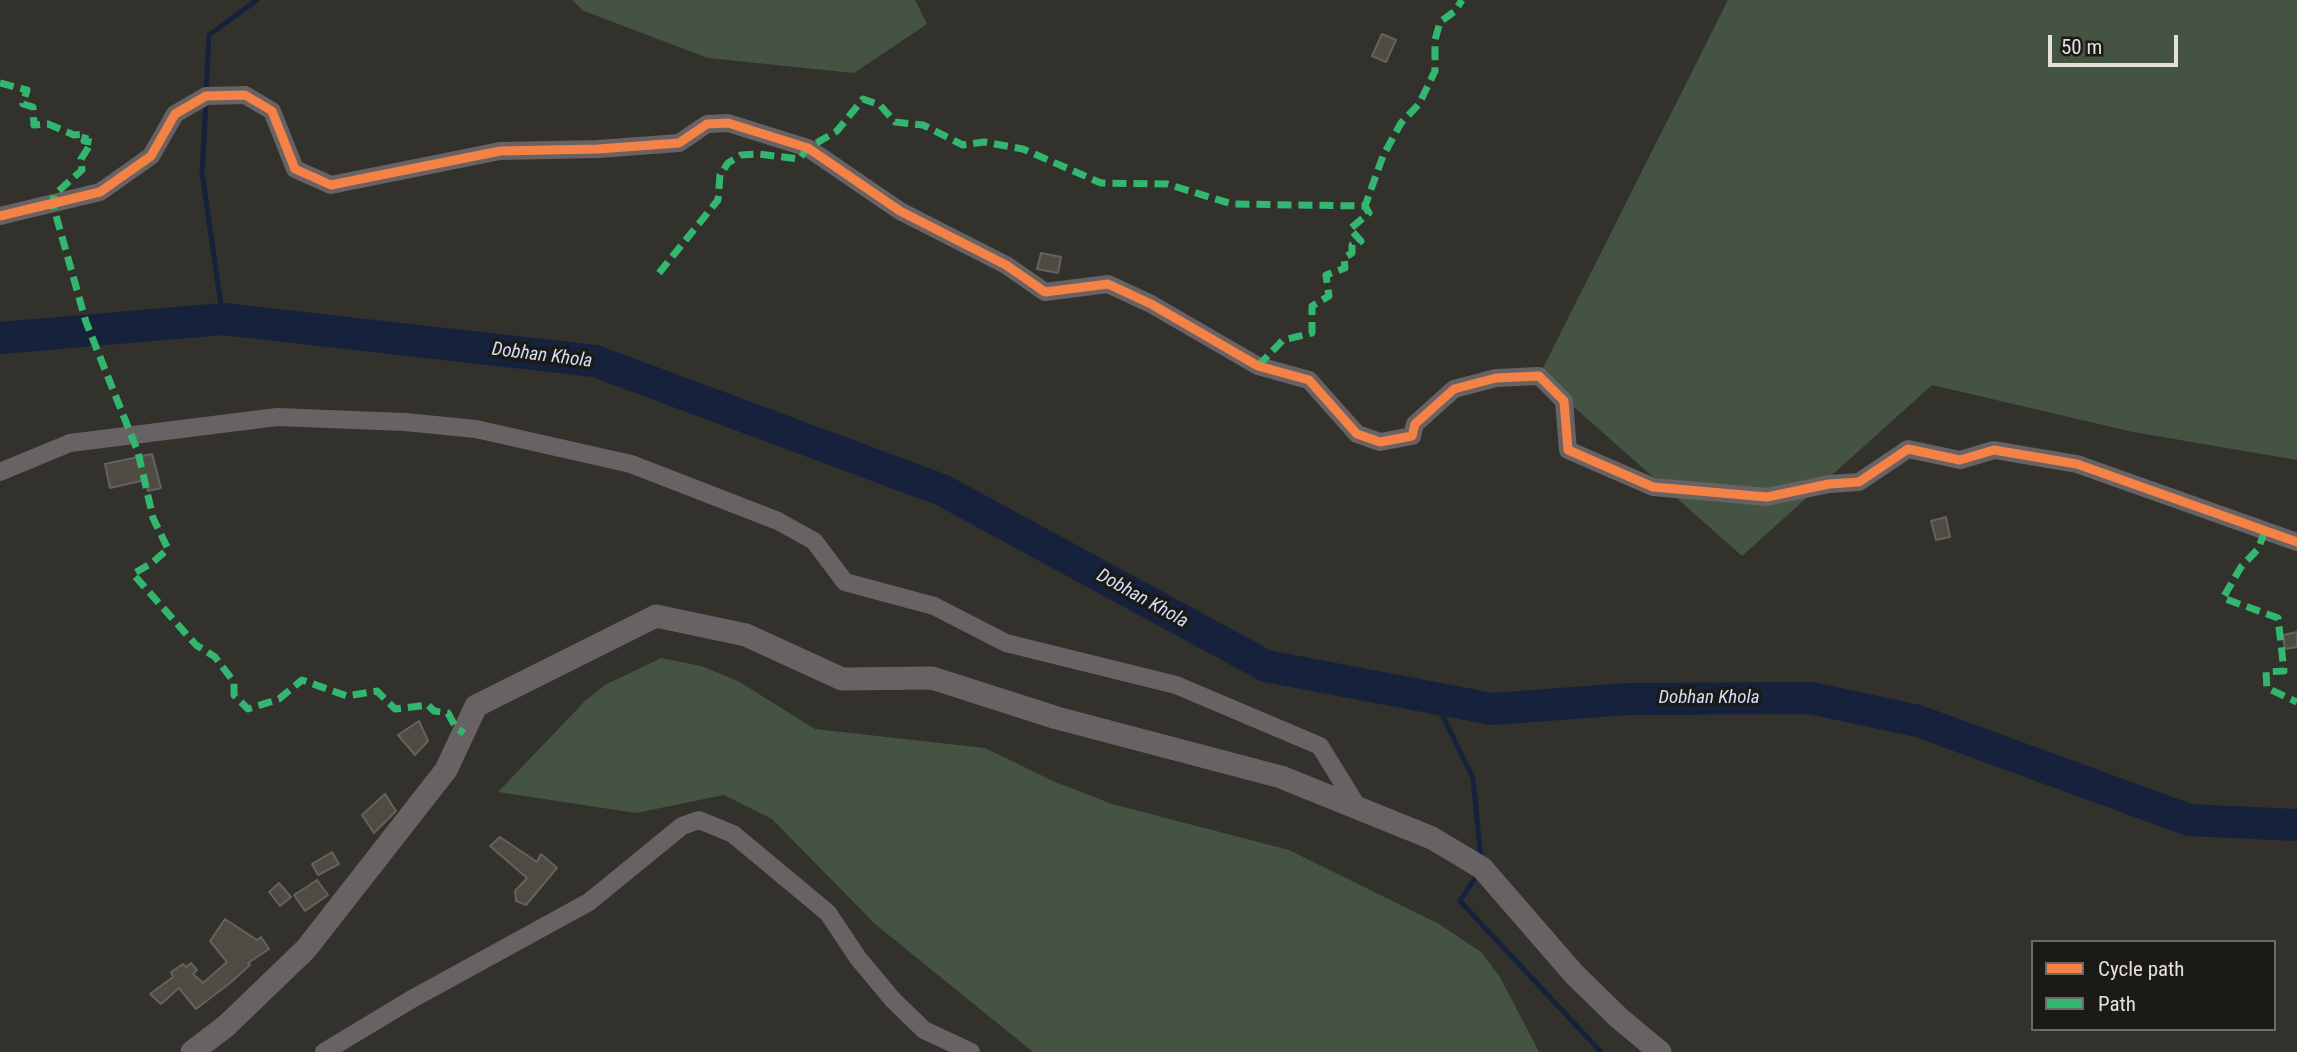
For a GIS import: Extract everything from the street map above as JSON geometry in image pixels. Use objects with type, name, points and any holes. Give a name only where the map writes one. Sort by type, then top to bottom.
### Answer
[{"type":"street","points":[[0,216],[100,192],[151,156],[175,114],[206,96],[245,95],[272,111],[295,169],[331,185],[500,151],[598,149],[679,143],[707,124],[728,123],[808,148],[900,211],[1006,265],[1045,292],[1108,284],[1151,304],[1258,366],[1309,380],[1357,434],[1380,442],[1412,436],[1415,424],[1454,388],[1496,378],[1538,376],[1563,401],[1568,450],[1653,487],[1767,496],[1829,484],[1859,482],[1908,449],[1960,460],[1994,450],[2077,464],[2297,542]]},
{"type":"street","points":[[0,472],[70,443],[277,417],[405,422],[476,429],[631,464],[778,521],[814,541],[845,582],[934,606],[1006,643],[1176,685],[1320,746],[1360,811]]},
{"type":"street","points":[[192,1052],[226,1026],[306,950],[446,770],[476,706],[656,616],[746,635],[842,679],[932,678],[1057,718],[1281,777],[1432,838],[1482,868],[1574,974],[1619,1018],[1660,1052]]},
{"type":"street","points":[[324,1052],[412,999],[589,902],[682,826],[699,820],[733,834],[828,913],[858,958],[893,1000],[924,1030],[971,1052]]},
{"type":"green space","points":[[572,0],[915,0],[927,24],[854,73],[708,58],[584,11]]},
{"type":"green space","points":[[1728,0],[2297,0],[2297,460],[2133,432],[1932,385],[1742,556],[1539,376]]},
{"type":"green space","points":[[661,658],[701,666],[738,681],[815,729],[985,748],[1053,781],[1112,804],[1289,850],[1439,924],[1481,952],[1500,977],[1539,1052],[1033,1052],[875,924],[772,819],[724,795],[636,813],[498,792],[585,701],[605,685]]},
{"type":"building","points":[[1382,34],[1396,40],[1386,62],[1372,56]]},
{"type":"building","points":[[1041,253],[1061,257],[1058,273],[1037,269]]},
{"type":"building","points":[[152,454],[161,488],[148,491],[145,480],[110,488],[105,464]]},
{"type":"building","points":[[1946,517],[1950,537],[1936,540],[1931,521]]},
{"type":"building","points":[[2297,632],[2297,647],[2285,649],[2283,635]]},
{"type":"building","points":[[419,721],[428,741],[415,755],[398,735]]},
{"type":"building","points":[[385,794],[396,811],[374,833],[362,815]]},
{"type":"building","points":[[500,837],[537,862],[541,854],[557,868],[526,905],[516,901],[515,891],[527,878],[490,846]]},
{"type":"building","points":[[332,852],[339,864],[318,875],[312,864]]},
{"type":"building","points":[[317,880],[328,895],[305,911],[294,895]]},
{"type":"building","points":[[279,883],[291,897],[280,906],[269,892]]},
{"type":"building","points":[[225,919],[257,940],[261,937],[269,949],[248,963],[250,965],[230,983],[196,1009],[179,988],[161,1004],[150,994],[173,977],[171,972],[183,964],[186,967],[191,963],[197,970],[193,974],[203,983],[227,962],[210,941]]},
{"type":"waterway","points":[[206,92],[209,35],[257,0]]},
{"type":"waterway","points":[[206,102],[202,172],[223,319]]},
{"type":"waterway","name":"Dobhan Khola","points":[[0,338],[223,319],[595,361],[942,490],[1266,666],[1492,709],[1628,699],[1811,698],[1918,721],[2189,820],[2297,825]]},
{"type":"waterway","points":[[1434,698],[1473,778],[1481,859]]},
{"type":"waterway","points":[[1479,872],[1460,901],[1601,1052]]},
{"type":"marked path","points":[[659,273],[718,200],[720,175],[728,163],[741,155],[759,154],[799,159],[808,148],[837,131],[863,99],[880,105],[895,122],[923,125],[963,145],[984,142],[1023,149],[1101,183],[1167,184],[1232,204],[1365,206],[1383,156],[1401,123],[1419,104],[1435,71],[1435,40],[1440,22],[1455,11],[1462,0]]},
{"type":"marked path","points":[[0,83],[27,90],[23,104],[33,107],[34,125],[48,124],[74,135],[86,134],[84,141],[92,142],[81,159],[82,170],[54,195],[53,205],[86,322],[138,452],[153,518],[168,549],[133,574],[196,645],[215,657],[234,682],[234,695],[248,709],[279,699],[302,680],[347,696],[377,691],[395,709],[428,705],[434,711],[448,713],[456,728],[464,733]]},
{"type":"marked path","points":[[1258,366],[1283,340],[1312,333],[1312,306],[1329,296],[1326,275],[1345,268],[1344,258],[1352,253],[1352,245],[1361,241],[1350,229],[1369,213],[1365,206]]},
{"type":"marked path","points":[[2265,531],[2258,549],[2241,567],[2223,598],[2278,618],[2284,671],[2266,672],[2267,688],[2297,702]]},
{"type":"cycle path","points":[[0,216],[100,192],[151,156],[175,114],[206,96],[245,95],[272,111],[295,169],[331,185],[500,151],[598,149],[679,143],[707,124],[728,123],[808,148],[900,211],[1006,265],[1045,292],[1108,284],[1151,304],[1258,366],[1309,380],[1357,434],[1380,442],[1412,436],[1415,424],[1454,389],[1496,378],[1539,376],[1564,401],[1568,450],[1653,487],[1767,497],[1829,484],[1859,482],[1908,449],[1960,460],[1994,450],[2077,464],[2297,542]]}]
